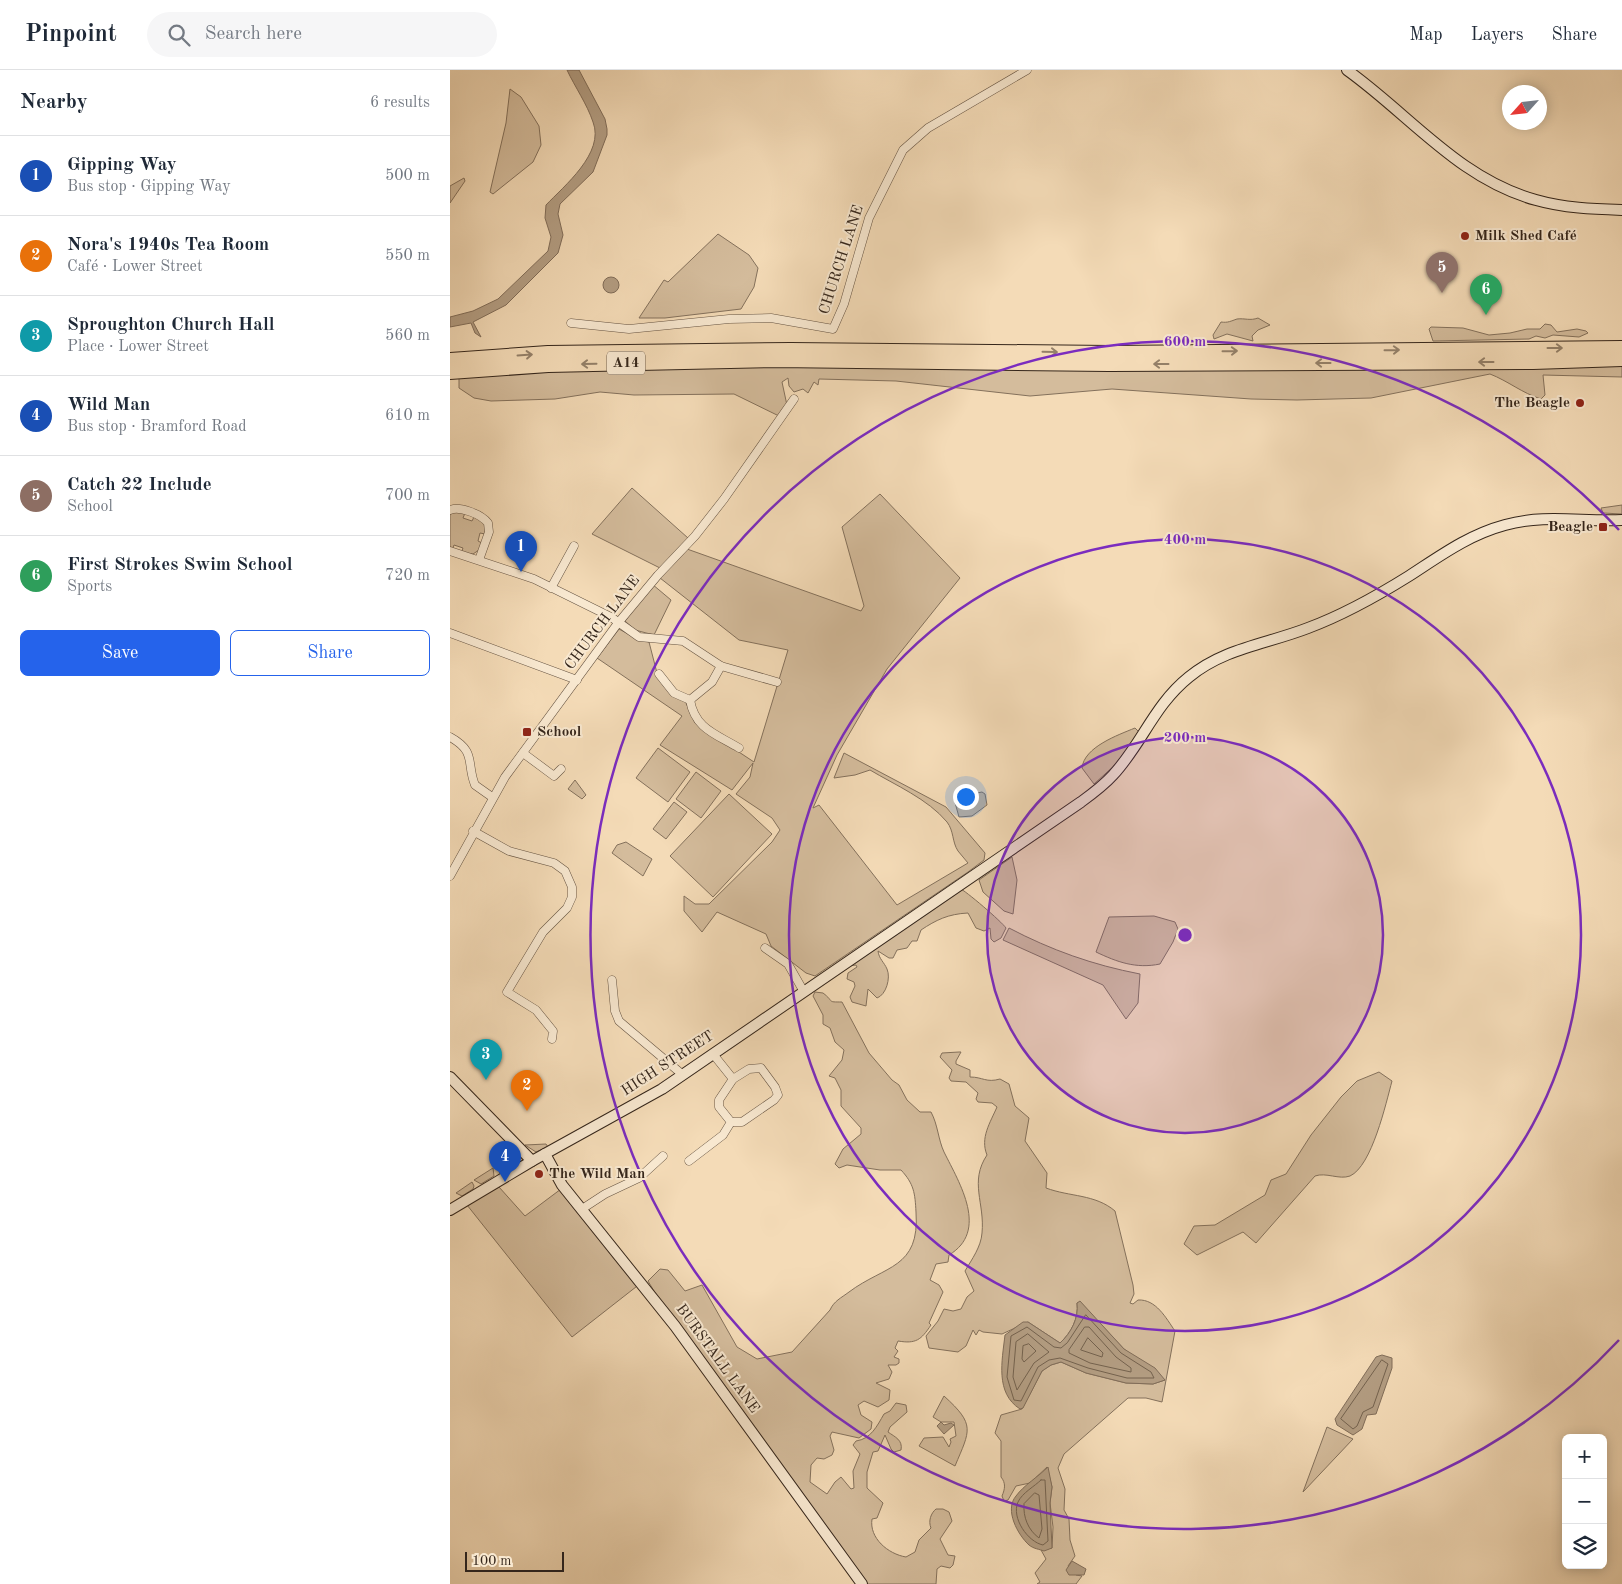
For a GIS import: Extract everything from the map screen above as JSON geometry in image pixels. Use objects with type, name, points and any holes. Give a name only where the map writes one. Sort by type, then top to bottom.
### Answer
[{"type":"highway","name":"A14","points":[[450,360],[475,364],[548,364],[786,355],[1622,348]]},
{"type":"highway","name":"A14","points":[[786,355],[1119,364],[1523,362],[1622,359]]},
{"type":"highway","name":"A14","points":[[450,372],[475,364]]},
{"type":"main road","points":[[1346,70],[1386,99],[1444,152],[1491,183],[1547,203],[1622,210]]},
{"type":"main road","name":"HIGH STREET","points":[[450,1210],[683,1075],[760,1020],[804,992],[1081,802],[1113,776],[1171,693],[1191,675],[1211,662],[1236,650],[1306,629],[1331,619],[1390,588],[1462,542],[1489,529],[1529,520],[1622,520]]},
{"type":"main road","points":[[450,1077],[532,1161]]},
{"type":"main road","name":"BURSTALL LANE","points":[[544,1154],[556,1177],[675,1326],[862,1584]]},
{"type":"street","name":"CHURCH LANE","points":[[571,323],[629,329],[729,319],[770,318],[833,329],[844,304],[869,218],[903,150],[928,128],[1026,70]]},
{"type":"street","name":"CHURCH LANE","points":[[450,876],[492,798],[522,753],[618,623],[658,575],[695,536],[724,499],[794,399]]},
{"type":"street","points":[[450,510],[460,509],[482,518],[488,523],[488,532],[480,560]]},
{"type":"street","points":[[551,588],[574,546]]},
{"type":"street","points":[[450,552],[523,574],[643,638],[677,640],[687,643],[721,666],[777,682]]},
{"type":"street","points":[[450,633],[577,680]]},
{"type":"street","points":[[690,700],[712,682],[721,666]]},
{"type":"street","points":[[659,674],[674,693],[690,700]]},
{"type":"street","points":[[690,700],[693,713],[698,721],[739,748]]},
{"type":"street","points":[[450,737],[463,746],[470,756],[475,785],[492,798]]},
{"type":"street","points":[[522,753],[554,776],[561,769]]},
{"type":"street","points":[[473,831],[509,851],[540,857],[554,863],[565,871],[572,887],[570,904],[543,932],[507,992],[539,1013],[553,1031],[552,1039]]},
{"type":"street","points":[[765,948],[788,964],[804,992]]},
{"type":"street","points":[[612,980],[615,1011],[619,1021],[683,1075]]},
{"type":"street","points":[[713,1054],[733,1079]]},
{"type":"street","points":[[761,1068],[775,1087],[778,1095],[774,1100],[742,1122],[731,1122],[720,1107],[718,1100],[733,1079],[749,1069],[761,1068]]},
{"type":"street","points":[[689,1161],[723,1135],[731,1122]]},
{"type":"street","points":[[582,1209],[605,1194],[640,1178],[664,1156]]},
{"type":"shaded area","points":[[510,89],[521,97],[539,126],[541,145],[533,162],[493,194],[490,192],[506,123]]},
{"type":"shaded area","points":[[464,178],[465,181],[450,203],[450,186]]},
{"type":"shaded area","points":[[718,234],[749,255],[758,268],[754,287],[741,309],[665,318],[639,318],[664,280],[668,282]]},
{"type":"shaded area","points":[[1258,318],[1270,325],[1258,330],[1252,336],[1253,341],[1227,334],[1214,339],[1213,335],[1221,322]]},
{"type":"shaded area","points":[[1545,324],[1551,325],[1557,332],[1577,329],[1588,333],[1579,337],[1553,335],[1545,338],[1536,336],[1529,339],[1433,341],[1429,329],[1431,327],[1463,328],[1489,335],[1527,329],[1540,329]]},
{"type":"shaded area","points":[[1622,362],[1622,377],[1543,375],[1545,395],[1541,399],[1490,374],[1371,398],[1297,400],[1251,399],[1112,389],[1030,396],[896,381],[819,379],[818,385],[814,382],[808,393],[803,389],[794,392],[789,386],[788,378],[782,382],[788,410],[781,417],[734,394],[634,395],[600,392],[555,399],[491,401],[474,398],[459,388],[459,374],[593,368]]},
{"type":"shaded area","points":[[632,488],[688,538],[660,568],[592,534]]},
{"type":"shaded area","points":[[880,494],[960,578],[887,669],[837,755],[813,808],[819,805],[897,905],[968,863],[956,848],[947,822],[921,799],[870,770],[855,775],[834,778],[844,753],[946,807],[985,853],[984,860],[968,872],[815,976],[806,973],[771,946],[766,934],[717,912],[702,932],[684,911],[684,896],[695,904],[709,904],[772,842],[780,830],[772,818],[736,794],[750,777],[753,763],[732,790],[660,745],[682,716],[597,658],[619,629],[637,639],[649,642],[657,673],[686,703],[695,723],[754,762],[788,650],[739,640],[660,578],[687,549],[861,611],[864,606],[842,527]]},
{"type":"shaded area","points":[[1622,505],[1622,514],[1603,513],[1601,508]]},
{"type":"shaded area","points":[[452,511],[465,513],[463,518],[472,521],[474,517],[486,523],[485,534],[480,533],[478,541],[482,543],[479,550],[473,554],[461,553],[463,548],[454,545],[452,550],[450,549],[450,513]]},
{"type":"shaded area","points":[[652,584],[671,600],[654,635],[635,630],[625,621]]},
{"type":"shaded area","points":[[1135,728],[1139,732],[1116,764],[1094,784],[1082,768],[1089,754],[1103,743]]},
{"type":"shaded area","points":[[658,748],[690,772],[668,802],[636,778]]},
{"type":"shaded area","points":[[696,772],[721,791],[701,818],[676,799]]},
{"type":"shaded area","points":[[575,780],[586,795],[582,799],[568,789]]},
{"type":"shaded area","points":[[982,792],[985,794],[987,805],[972,816],[959,817],[954,799]]},
{"type":"shaded area","points":[[729,794],[772,834],[713,897],[670,856]]},
{"type":"shaded area","points":[[674,802],[687,812],[666,839],[653,829]]},
{"type":"shaded area","points":[[626,842],[652,859],[643,876],[612,853],[617,845]]},
{"type":"shaded area","points":[[1012,857],[1017,880],[1013,914],[1004,911],[983,892],[979,880]]},
{"type":"shaded area","points":[[959,888],[983,906],[1006,928],[1001,938],[994,942],[991,939],[990,928],[984,931],[976,928],[968,913],[943,918],[921,930],[917,941],[912,941],[907,948],[897,950],[893,958],[889,958],[878,951],[888,973],[885,990],[877,998],[868,989],[866,1006],[852,1002],[850,997],[855,986],[854,982],[847,979],[848,973],[857,967],[856,965],[849,966]]},
{"type":"shaded area","points":[[1154,916],[1175,922],[1178,929],[1160,964],[1143,966],[1127,964],[1096,952],[1109,917]]},
{"type":"shaded area","points":[[1009,928],[1073,956],[1140,974],[1138,1003],[1126,1019],[1103,985],[1003,940]]},
{"type":"shaded area","points":[[815,992],[823,993],[832,1002],[842,1002],[869,1053],[892,1080],[899,1085],[907,1100],[920,1112],[931,1112],[942,1147],[968,1206],[969,1220],[967,1233],[961,1245],[949,1255],[948,1262],[936,1264],[930,1280],[939,1285],[943,1292],[929,1323],[931,1325],[918,1340],[909,1342],[898,1341],[895,1348],[898,1351],[894,1357],[899,1359],[899,1363],[888,1365],[892,1372],[889,1379],[876,1383],[890,1390],[889,1400],[878,1407],[864,1401],[858,1405],[861,1415],[872,1422],[871,1429],[859,1438],[832,1432],[830,1436],[834,1450],[832,1455],[824,1459],[817,1458],[811,1465],[810,1482],[827,1494],[841,1477],[851,1489],[854,1488],[853,1471],[860,1454],[853,1445],[856,1441],[870,1435],[884,1414],[890,1411],[896,1403],[906,1405],[907,1412],[890,1427],[888,1432],[900,1441],[901,1450],[894,1452],[885,1435],[878,1451],[873,1452],[867,1472],[867,1488],[883,1503],[877,1518],[872,1519],[872,1526],[881,1544],[887,1549],[906,1557],[915,1552],[919,1540],[931,1528],[930,1520],[934,1511],[936,1509],[943,1509],[949,1512],[952,1521],[940,1539],[948,1555],[955,1556],[953,1565],[950,1568],[941,1566],[937,1569],[936,1584],[862,1584],[675,1326],[648,1281],[660,1269],[668,1270],[685,1291],[702,1285],[737,1347],[757,1359],[792,1352],[836,1302],[862,1283],[898,1263],[912,1245],[916,1231],[915,1199],[911,1184],[901,1170],[880,1170],[847,1165],[839,1168],[835,1164],[843,1149],[861,1134],[861,1128],[841,1106],[841,1090],[835,1078],[829,1076],[842,1060],[844,1050],[835,1042],[830,1028],[823,1024],[823,1015],[813,996]]},
{"type":"shaded area","points":[[961,1052],[956,1064],[970,1070],[970,1077],[988,1080],[1000,1079],[1009,1084],[1015,1106],[1029,1118],[1025,1141],[1047,1173],[1046,1188],[1091,1199],[1107,1205],[1115,1211],[1133,1285],[1134,1294],[1130,1303],[1133,1304],[1138,1300],[1155,1306],[1175,1331],[1162,1402],[1146,1398],[1128,1398],[1064,1454],[1058,1468],[1065,1489],[1064,1510],[1069,1519],[1070,1540],[1075,1556],[1068,1566],[1076,1575],[1082,1576],[1076,1584],[1037,1584],[1040,1582],[1035,1573],[1046,1559],[1041,1550],[1052,1548],[1053,1527],[1050,1503],[1052,1487],[1047,1467],[1030,1483],[1016,1486],[1008,1500],[1004,1501],[1002,1496],[1004,1484],[1001,1477],[1001,1441],[995,1433],[1001,1415],[1022,1409],[1042,1371],[1051,1365],[1061,1362],[1086,1373],[1126,1383],[1153,1384],[1165,1380],[1124,1349],[1080,1302],[1077,1303],[1077,1314],[1073,1325],[1068,1335],[1060,1343],[1028,1322],[1002,1334],[979,1330],[976,1335],[973,1330],[966,1346],[958,1352],[929,1348],[926,1336],[938,1321],[944,1309],[953,1311],[961,1309],[967,1297],[974,1291],[965,1271],[976,1253],[982,1233],[982,1212],[978,1184],[979,1174],[987,1155],[985,1137],[997,1107],[992,1103],[978,1102],[976,1099],[978,1093],[966,1082],[951,1081],[949,1078],[952,1070],[940,1057],[942,1053]]},
{"type":"shaded area","points":[[1379,1072],[1392,1081],[1377,1133],[1365,1160],[1358,1170],[1346,1177],[1315,1176],[1256,1243],[1243,1232],[1197,1255],[1184,1244],[1194,1226],[1215,1225],[1265,1195],[1271,1180],[1286,1174],[1311,1135],[1341,1097],[1357,1081]]},
{"type":"shaded area","points":[[507,1142],[517,1152],[518,1157],[515,1163],[499,1173],[503,1169],[498,1155]]},
{"type":"shaded area","points":[[546,1144],[548,1147],[536,1152],[525,1145]]},
{"type":"shaded area","points":[[493,1168],[494,1176],[481,1184],[474,1180]]},
{"type":"shaded area","points":[[472,1182],[473,1189],[462,1196],[456,1193]]},
{"type":"shaded area","points":[[499,1187],[525,1216],[561,1189],[641,1283],[572,1337],[467,1205]]},
{"type":"shaded area","points":[[944,1396],[961,1414],[967,1428],[967,1436],[955,1466],[919,1446],[924,1438],[943,1437],[949,1447],[950,1439],[956,1436],[954,1422],[941,1422],[933,1417]]},
{"type":"shaded area","points":[[1327,1427],[1353,1439],[1303,1492]]},
{"type":"water","points":[[567,70],[579,70],[605,119],[607,135],[593,172],[560,204],[558,214],[563,235],[558,253],[506,305],[473,322],[481,337],[475,333],[471,323],[450,327],[450,317],[473,311],[498,299],[548,251],[551,237],[545,218],[546,205],[581,168],[593,145],[595,134],[590,115]]},
{"type":"water","points":[[611,277],[617,279],[619,285],[617,291],[611,293],[605,291],[603,285],[605,279]]},
{"type":"water","points":[[1080,1301],[1124,1349],[1155,1368],[1165,1380],[1153,1384],[1126,1383],[1086,1373],[1061,1362],[1051,1365],[1042,1371],[1023,1408],[1020,1409],[1012,1402],[1003,1385],[1002,1366],[1005,1335],[1023,1322],[1028,1322],[1060,1343],[1068,1335],[1073,1325],[1077,1314],[1077,1303]]},
{"type":"water","points":[[1382,1355],[1392,1358],[1392,1368],[1376,1414],[1367,1415],[1362,1429],[1353,1435],[1337,1425],[1335,1419],[1376,1357]]},
{"type":"water","points":[[941,1422],[944,1425],[951,1423],[954,1425],[944,1434],[937,1426]]},
{"type":"water","points":[[1048,1467],[1052,1487],[1050,1503],[1052,1548],[1044,1551],[1029,1545],[1025,1541],[1014,1522],[1011,1508],[1019,1492]]},
{"type":"water","points":[[1072,1561],[1086,1569],[1084,1575],[1069,1575],[1066,1570]]},
{"type":"place","name":"Milk Shed Café","points":[[1465,236]]},
{"type":"place","name":"Catch 22 Include","points":[[1442,293]]},
{"type":"place","name":"First Strokes Swim School","points":[[1486,315]]},
{"type":"place","name":"The Beagle","points":[[1580,403]]},
{"type":"place","name":"Beagle","points":[[1603,527]]},
{"type":"place","name":"Gipping Way","points":[[521,572]]},
{"type":"place","name":"School","points":[[527,732]]},
{"type":"place","name":"Sproughton Church Hall","points":[[486,1080]]},
{"type":"place","name":"Nora's 1940s Tea Room","points":[[527,1111]]},
{"type":"place","name":"The Wild Man","points":[[539,1174]]},
{"type":"place","name":"Wild Man","points":[[505,1182]]}]
